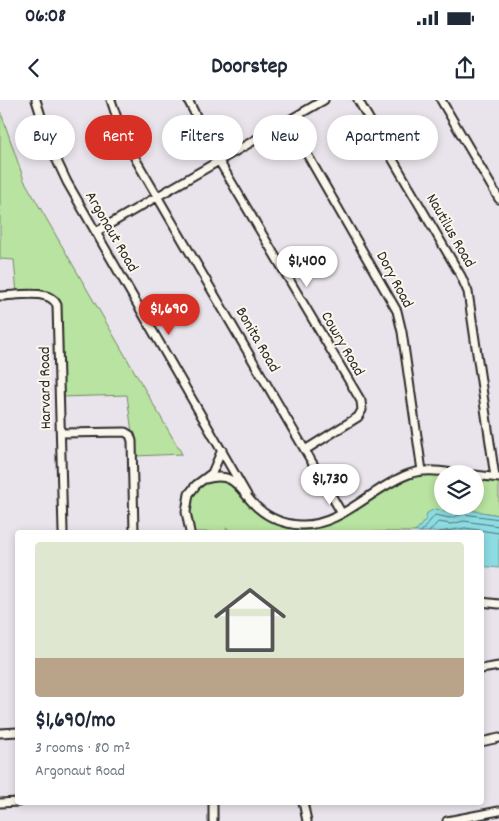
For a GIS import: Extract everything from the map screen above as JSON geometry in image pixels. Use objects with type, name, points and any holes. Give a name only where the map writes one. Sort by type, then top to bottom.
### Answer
[{"type":"street","name":"Argonaut Road","points":[[36,100],[60,169],[247,495]]},
{"type":"street","name":"Bonita Road","points":[[111,100],[129,147],[342,512]]},
{"type":"street","name":"Cowry Road","points":[[188,100],[196,115]]},
{"type":"street","points":[[298,115],[324,100]]},
{"type":"street","name":"Nautilus Road","points":[[358,100],[465,284],[470,301],[497,478]]},
{"type":"street","points":[[441,100],[499,198]]},
{"type":"street","points":[[96,232],[219,160]]},
{"type":"street","name":"Cowry Road","points":[[219,160],[362,405],[358,418],[305,450]]},
{"type":"street","name":"Dory Road","points":[[310,160],[396,311],[402,332],[422,471]]},
{"type":"street","name":"Harvard Road","points":[[0,296],[48,295],[57,305],[63,530]]},
{"type":"street","points":[[61,433],[125,432],[130,435],[132,441],[134,530]]},
{"type":"street","points":[[190,530],[186,512],[187,500],[196,485],[206,479],[217,466],[222,450]]},
{"type":"street","points":[[206,479],[229,479],[241,486],[262,512],[290,524],[312,524],[342,512],[399,478],[422,471],[434,472]]},
{"type":"street","points":[[484,476],[497,478]]},
{"type":"street","points":[[484,602],[499,604]]},
{"type":"street","points":[[484,668],[499,666]]},
{"type":"street","points":[[0,733],[15,732]]},
{"type":"street","points":[[484,741],[499,738]]},
{"type":"street","points":[[0,803],[15,802]]},
{"type":"street","points":[[213,805],[213,821]]},
{"type":"street","points":[[304,805],[307,821]]},
{"type":"street","points":[[447,821],[499,811]]},
{"type":"green space","points":[[0,110],[15,154],[15,160],[17,160],[24,180],[182,454],[135,456],[127,395],[61,397],[58,297],[17,295],[14,260],[0,259]]},
{"type":"green space","points":[[420,472],[434,473],[434,510],[417,530],[230,530],[226,528],[227,530],[193,530],[186,503],[199,483],[221,480],[238,487],[251,503],[295,526],[348,514],[382,492]]},
{"type":"green space","points":[[484,476],[499,478],[499,515],[484,512]]},
{"type":"water","points":[[434,510],[434,515],[484,515],[484,512],[499,515],[499,568],[484,566],[484,530],[417,530],[426,519],[427,513]]}]
